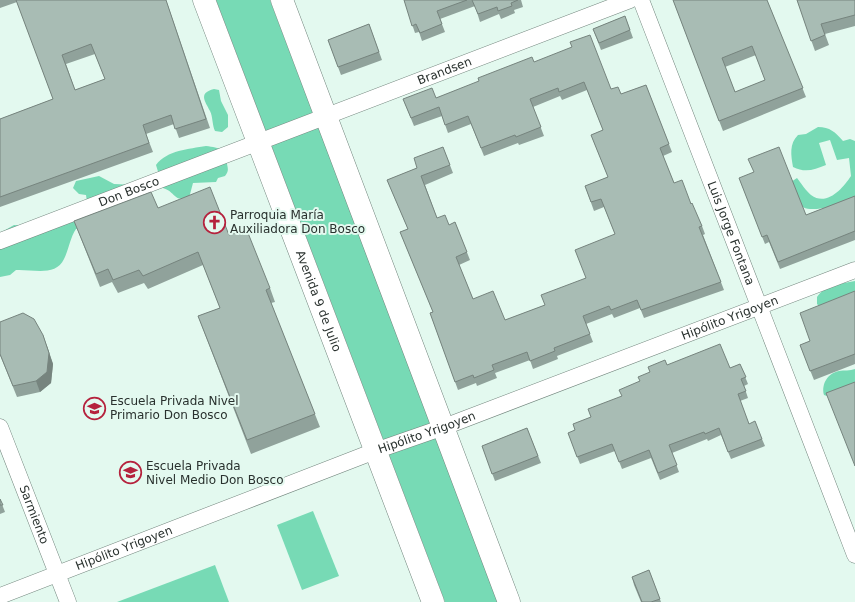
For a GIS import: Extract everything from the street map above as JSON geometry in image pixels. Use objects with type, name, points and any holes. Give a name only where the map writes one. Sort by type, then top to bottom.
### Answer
[{"type":"main road","name":"Avenida 9 de Julio","points":[[204,0],[433,602]]},
{"type":"main road","points":[[282,0],[509,602]]},
{"type":"street","name":"Brandsen","points":[[259,142],[630,0]]},
{"type":"street","name":"Luis Jorge Fontana","points":[[641,0],[855,555]]},
{"type":"street","name":"Don Bosco","points":[[0,241],[259,142]]},
{"type":"street","name":"Hipólito Yrigoyen","points":[[0,596],[375,451],[444,427],[855,270]]},
{"type":"street","name":"Sarmiento","points":[[0,427],[68,602]]},
{"type":"green space","points":[[216,0],[270,0],[499,602],[445,602]]},
{"type":"green space","points":[[214,89],[219,90],[221,101],[228,115],[228,127],[222,132],[215,131],[211,113],[204,98],[206,93]]},
{"type":"green space","points":[[818,127],[826,128],[832,131],[843,141],[850,139],[855,141],[855,203],[820,209],[808,209],[793,201],[791,182],[797,178],[811,195],[823,199],[834,194],[844,186],[851,176],[849,158],[837,160],[830,140],[819,143],[826,165],[810,170],[802,170],[793,167],[791,150],[795,138],[798,135],[806,134]]},
{"type":"green space","points":[[206,146],[222,150],[226,155],[228,169],[225,176],[218,178],[216,182],[193,183],[189,198],[184,199],[177,198],[163,188],[156,165],[161,160],[172,153]]},
{"type":"green space","points":[[99,176],[114,184],[137,185],[150,196],[98,223],[76,229],[64,259],[60,265],[55,268],[43,271],[16,270],[10,275],[0,277],[0,233],[14,225],[30,226],[87,202],[86,195],[79,194],[73,188],[76,181]]},
{"type":"green space","points":[[855,281],[855,294],[822,309],[817,304],[817,297],[824,290],[829,287]]},
{"type":"green space","points":[[855,369],[855,389],[830,397],[824,395],[823,391],[826,380],[832,374],[839,371]]},
{"type":"green space","points":[[313,511],[339,576],[302,590],[277,525]]},
{"type":"green space","points":[[215,565],[229,602],[117,602]]},
{"type":"building","points":[[16,0],[166,0],[206,119],[175,129],[171,115],[143,125],[149,143],[0,197],[0,119],[53,99]],"holes":[[[91,44],[105,79],[75,90],[62,55]]]},
{"type":"building","points":[[404,0],[467,0],[437,11],[442,24],[420,33],[416,24],[412,26]]},
{"type":"building","points":[[472,0],[518,0],[511,3],[512,6],[498,11],[497,7],[478,14]]},
{"type":"building","points":[[673,0],[767,0],[803,88],[719,121]],"holes":[[[752,46],[765,80],[735,92],[722,58]]]},
{"type":"building","points":[[797,0],[855,0],[855,15],[821,24],[825,35],[811,41]]},
{"type":"building","points":[[625,16],[630,30],[599,43],[593,29]]},
{"type":"building","points":[[369,24],[379,52],[338,67],[328,40]]},
{"type":"building","points":[[590,35],[611,89],[618,87],[621,94],[646,85],[669,144],[660,148],[674,183],[682,180],[691,204],[692,203],[702,226],[699,227],[721,282],[641,310],[637,300],[611,310],[609,306],[583,316],[590,334],[554,348],[555,351],[530,361],[527,352],[492,365],[494,370],[474,378],[473,375],[455,382],[430,313],[433,312],[400,232],[408,229],[387,180],[417,168],[414,158],[443,147],[450,165],[421,176],[437,218],[445,215],[449,225],[455,222],[467,252],[456,257],[473,299],[493,291],[505,320],[545,305],[541,295],[586,278],[575,250],[615,234],[601,199],[591,202],[585,186],[608,177],[591,135],[603,130],[584,82],[559,92],[558,88],[530,99],[541,127],[481,148],[468,116],[445,125],[439,107],[411,118],[403,99],[432,88],[436,98],[479,81],[478,78],[532,57],[534,62],[572,47],[570,42]]},
{"type":"building","points":[[779,147],[806,215],[855,196],[855,231],[778,262],[767,235],[762,237],[739,178],[754,172],[748,159]]},
{"type":"building","points":[[210,187],[229,235],[246,228],[270,288],[266,290],[315,414],[247,440],[198,316],[220,308],[198,252],[143,276],[139,270],[113,280],[108,269],[96,274],[74,221],[151,192],[158,208]]},
{"type":"building","points":[[855,291],[855,354],[810,371],[800,345],[810,341],[800,313]]},
{"type":"building","points":[[23,313],[34,319],[43,335],[49,353],[47,372],[36,381],[13,386],[0,354],[0,322]]},
{"type":"building","points":[[720,344],[730,368],[740,364],[746,377],[741,379],[746,391],[738,394],[749,424],[755,421],[762,439],[728,452],[719,428],[705,434],[704,432],[669,445],[677,465],[658,473],[649,450],[619,462],[612,444],[577,457],[568,433],[575,430],[573,424],[591,417],[588,409],[622,396],[619,390],[640,381],[638,377],[650,372],[648,367],[665,360],[667,365]]},
{"type":"building","points":[[855,382],[855,466],[826,393]]},
{"type":"building","points":[[527,428],[538,456],[492,474],[482,446]]},
{"type":"building","points":[[649,570],[660,599],[651,602],[642,602],[632,577]]},
{"type":"place","name":"Parroquia María Auxiliadora Don Bosco","points":[[214,222]]},
{"type":"place","name":"Escuela Privada Nivel Primario Don Bosco","points":[[94,408]]},
{"type":"place","name":"Escuela Privada Nivel Medio Don Bosco","points":[[131,473]]}]
